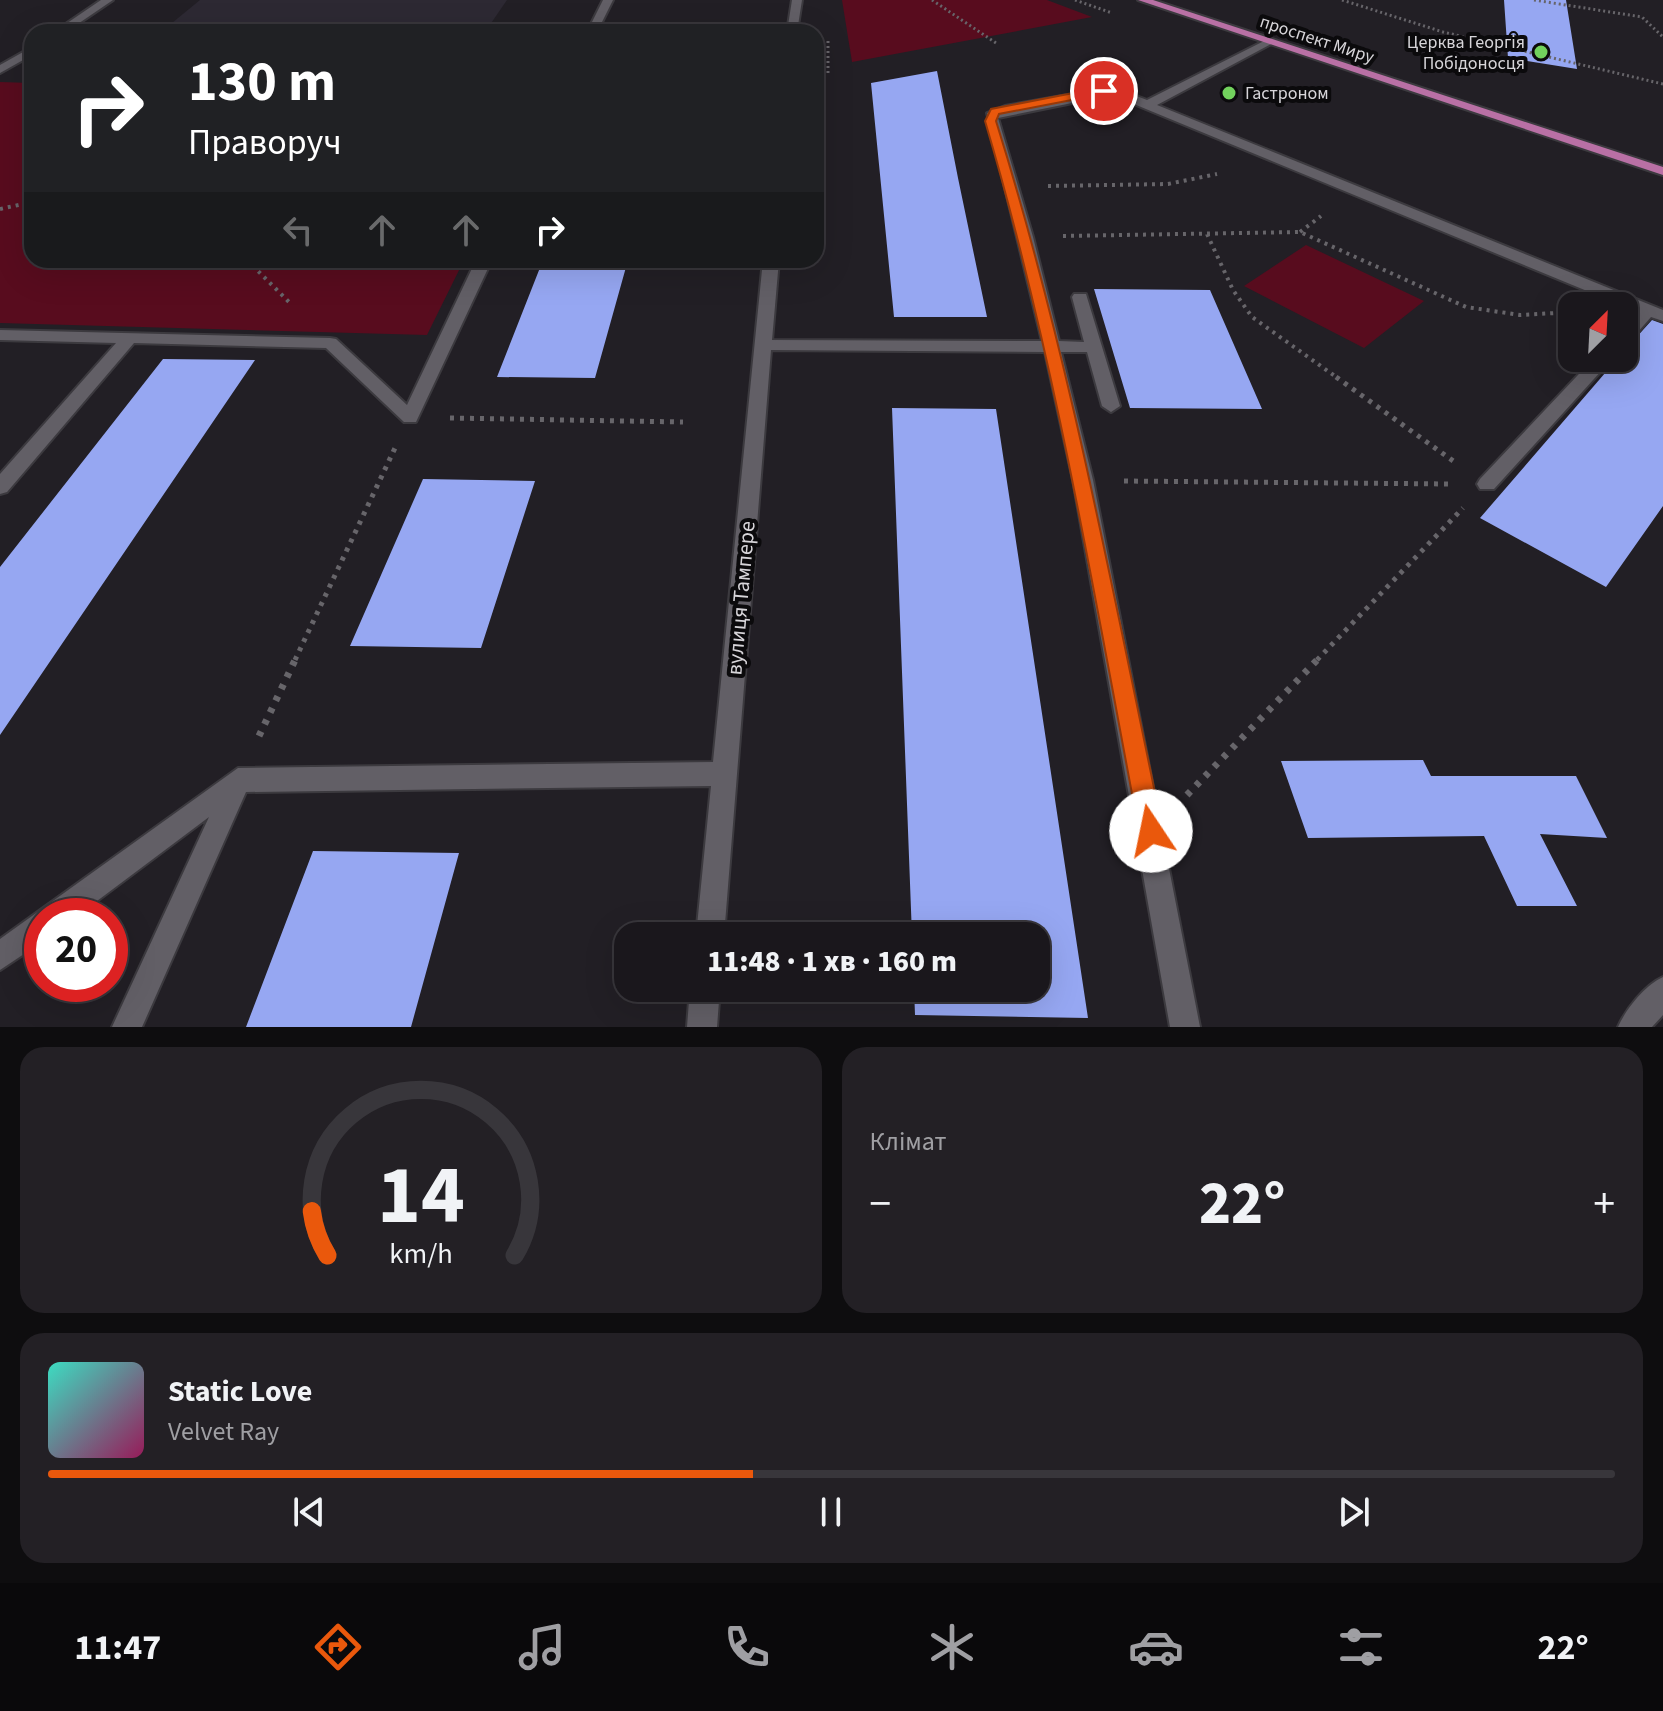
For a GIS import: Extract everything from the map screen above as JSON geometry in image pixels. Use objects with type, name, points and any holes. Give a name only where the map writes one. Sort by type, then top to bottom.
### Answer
[{"type":"main road","name":"проспект Миру","points":[[1143,0],[1663,171]]},
{"type":"street","points":[[71,24],[108,0]]},
{"type":"street","points":[[596,24],[608,0]]},
{"type":"street","points":[[793,24],[797,0]]},
{"type":"street","points":[[1147,105],[1270,42]]},
{"type":"street","points":[[0,70],[24,55]]},
{"type":"street","points":[[1185,1027],[1151,831],[1083,480],[1026,237],[990,121],[995,112],[1104,91],[1147,105],[1656,313]]},
{"type":"street","points":[[0,335],[330,343],[410,418],[480,268]]},
{"type":"street","name":"вулиця Тампере","points":[[711,922],[770,268]]},
{"type":"street","points":[[1080,297],[1111,406]]},
{"type":"street","points":[[1638,326],[1656,313]]},
{"type":"street","points":[[0,487],[130,337]]},
{"type":"street","points":[[763,345],[1094,347]]},
{"type":"street","points":[[1487,484],[1591,372]]},
{"type":"street","points":[[78,898],[238,780],[724,774]]},
{"type":"street","points":[[127,1027],[238,780]]},
{"type":"street","points":[[0,956],[24,938]]},
{"type":"street","points":[[1633,1027],[1663,992]]},
{"type":"street","points":[[702,1027],[704,1002]]},
{"type":"path","points":[[932,0],[996,43]]},
{"type":"path","points":[[1075,0],[1120,16]]},
{"type":"path","points":[[1342,0],[1443,32],[1663,84]]},
{"type":"path","points":[[1534,0],[1642,17],[1663,37]]},
{"type":"path","points":[[1011,186],[1184,183],[1214,175],[1262,152]]},
{"type":"path","points":[[0,209],[24,204]]},
{"type":"path","points":[[1026,237],[1300,232],[1466,307],[1520,315],[1558,313]]},
{"type":"path","points":[[1207,234],[1233,290],[1252,317],[1487,484]]},
{"type":"path","points":[[255,268],[330,343]]},
{"type":"path","points":[[238,780],[410,418],[683,422]]},
{"type":"path","points":[[1083,480],[1487,484]]},
{"type":"path","points":[[1151,831],[1487,484]]},
{"type":"shaded area","points":[[200,0],[507,0],[490,24],[171,24]]},
{"type":"shaded area","points":[[842,0],[1047,0],[1092,17],[852,62]]},
{"type":"shaded area","points":[[0,82],[24,83],[24,268],[460,268],[427,335],[0,323]]},
{"type":"shaded area","points":[[1306,245],[1424,301],[1364,348],[1244,286]]},
{"type":"building","points":[[1504,0],[1566,0],[1577,69],[1508,58]]},
{"type":"building","points":[[937,71],[987,317],[894,317],[871,83]]},
{"type":"building","points":[[540,268],[626,268],[595,378],[497,377]]},
{"type":"building","points":[[1094,289],[1210,290],[1262,409],[1130,408]]},
{"type":"building","points":[[1652,320],[1663,324],[1663,506],[1606,587],[1480,518],[1606,372],[1638,372],[1638,336]]},
{"type":"building","points":[[163,359],[255,360],[0,735],[0,567]]},
{"type":"building","points":[[892,408],[996,409],[1088,1018],[915,1015],[915,1002],[1050,1002],[1050,922],[911,922]]},
{"type":"building","points":[[423,479],[535,481],[481,648],[350,646]]},
{"type":"building","points":[[1423,760],[1431,776],[1576,776],[1607,838],[1540,834],[1577,906],[1517,906],[1484,836],[1308,838],[1281,761]]},
{"type":"building","points":[[313,851],[459,853],[411,1027],[246,1027]]},
{"type":"place","name":"Церква Георгія Побідоносця","points":[[1541,52]]},
{"type":"place","name":"Гастроном","points":[[1229,93]]},
{"type":"route","points":[[1104,91],[995,112],[990,121],[1026,237],[1061,379],[1151,831]]}]
